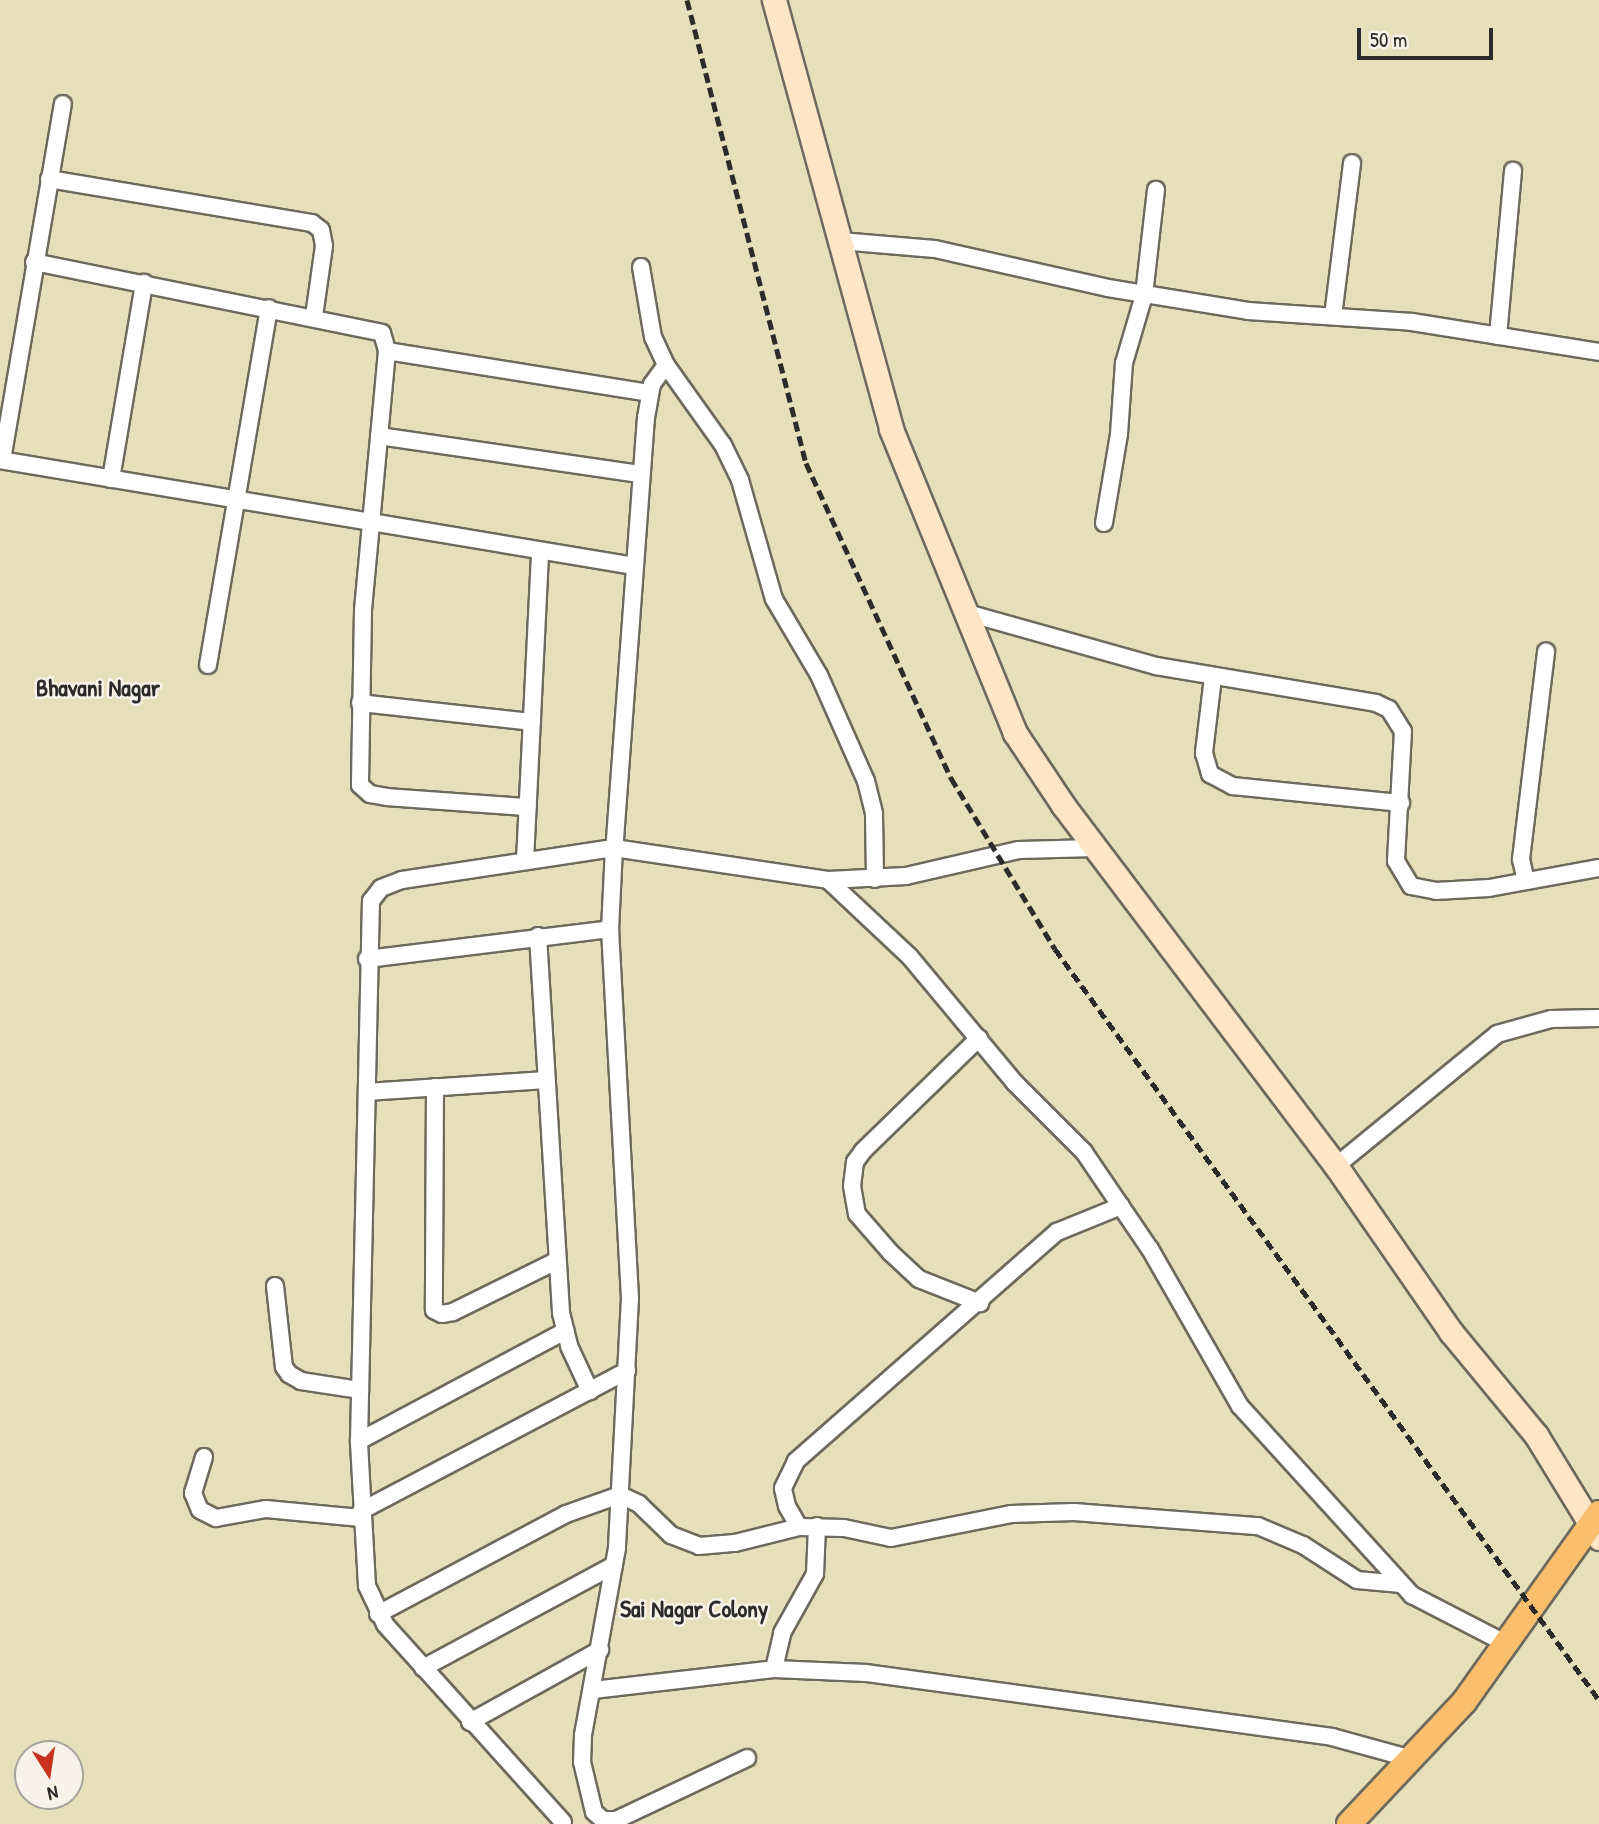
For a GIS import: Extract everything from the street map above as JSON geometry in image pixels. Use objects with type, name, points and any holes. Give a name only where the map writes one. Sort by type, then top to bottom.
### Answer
[{"type":"main road","points":[[1349,1824],[1464,1702],[1505,1643],[1596,1526]]},
{"type":"street","points":[[774,0],[891,429],[1015,733],[1095,848],[1336,1166],[1451,1332],[1536,1435],[1596,1526]]},
{"type":"street","points":[[63,104],[1,460],[634,566]]},
{"type":"street","points":[[1333,316],[1352,163]]},
{"type":"street","points":[[1498,336],[1513,171]]},
{"type":"street","points":[[49,179],[317,226],[324,246],[314,316]]},
{"type":"street","points":[[1104,523],[1119,434],[1124,363],[1144,295],[1156,190]]},
{"type":"street","points":[[839,241],[935,249],[1144,295],[1248,311],[1412,322],[1599,352]]},
{"type":"street","points":[[34,262],[374,328],[386,339],[371,523],[360,703],[359,777],[370,794],[528,807]]},
{"type":"street","points":[[641,267],[653,337],[666,365],[723,445],[740,480],[774,599],[819,675],[856,758],[874,814],[875,879]]},
{"type":"street","points":[[111,479],[144,283]]},
{"type":"street","points":[[208,665],[269,308]]},
{"type":"street","points":[[387,351],[649,393]]},
{"type":"street","points":[[666,365],[649,393],[614,848],[610,929],[629,1237],[627,1371],[614,1565],[582,1762],[594,1812],[603,1820],[631,1815],[747,1758]]},
{"type":"street","points":[[379,436],[641,474]]},
{"type":"street","points":[[524,861],[540,551]]},
{"type":"street","points":[[964,611],[1156,666],[1376,703],[1390,709],[1403,731],[1396,861],[1411,886],[1436,891],[1526,881],[1599,868]]},
{"type":"street","points":[[1526,881],[1521,859],[1546,651]]},
{"type":"street","points":[[1213,677],[1204,753],[1210,774],[1233,786],[1401,803]]},
{"type":"street","points":[[360,703],[532,722]]},
{"type":"street","points":[[563,1822],[470,1722],[378,1615],[367,1586],[359,1441],[368,908],[381,888],[402,880],[614,848],[828,880],[875,879],[944,870],[1006,851],[1095,848]]},
{"type":"street","points":[[828,880],[910,957],[1040,1110],[1084,1152],[1121,1206],[1240,1406],[1401,1584],[1439,1612],[1505,1643]]},
{"type":"street","points":[[367,959],[610,929]]},
{"type":"street","points":[[538,936],[556,1261],[565,1331],[590,1391]]},
{"type":"street","points":[[1336,1166],[1497,1034],[1551,1019],[1599,1018]]},
{"type":"street","points":[[979,1038],[863,1151],[855,1162],[852,1186],[853,1203],[865,1226],[910,1270],[939,1289],[980,1303]]},
{"type":"street","points":[[366,1092],[546,1080]]},
{"type":"street","points":[[435,1087],[434,1310],[442,1314],[453,1312],[556,1261]]},
{"type":"street","points":[[799,1527],[786,1506],[783,1488],[796,1461],[980,1303],[1057,1232],[1121,1206]]},
{"type":"street","points":[[275,1286],[284,1367],[289,1374],[301,1381],[360,1390]]},
{"type":"street","points":[[359,1441],[565,1331]]},
{"type":"street","points":[[204,1457],[193,1493],[200,1510],[216,1518],[266,1509],[361,1514],[627,1371]]},
{"type":"street","points":[[378,1615],[566,1514],[620,1495],[639,1504],[671,1535],[699,1546],[735,1543],[799,1527],[817,1526],[891,1538],[1011,1514],[1074,1512],[1258,1526],[1279,1531],[1357,1580],[1401,1584]]},
{"type":"street","points":[[774,1668],[782,1633],[815,1574],[817,1526]]},
{"type":"street","points":[[423,1668],[614,1565]]},
{"type":"street","points":[[470,1722],[600,1650]]},
{"type":"street","points":[[593,1690],[774,1668],[866,1673],[1332,1737],[1412,1759]]},
{"type":"railway","points":[[687,0],[806,463],[951,778],[1055,949],[1599,1700]]},
{"type":"district","name":"Bhavani Nagar","points":[[98,688]]},
{"type":"district","name":"Sai Nagar Colony","points":[[694,1609]]}]
